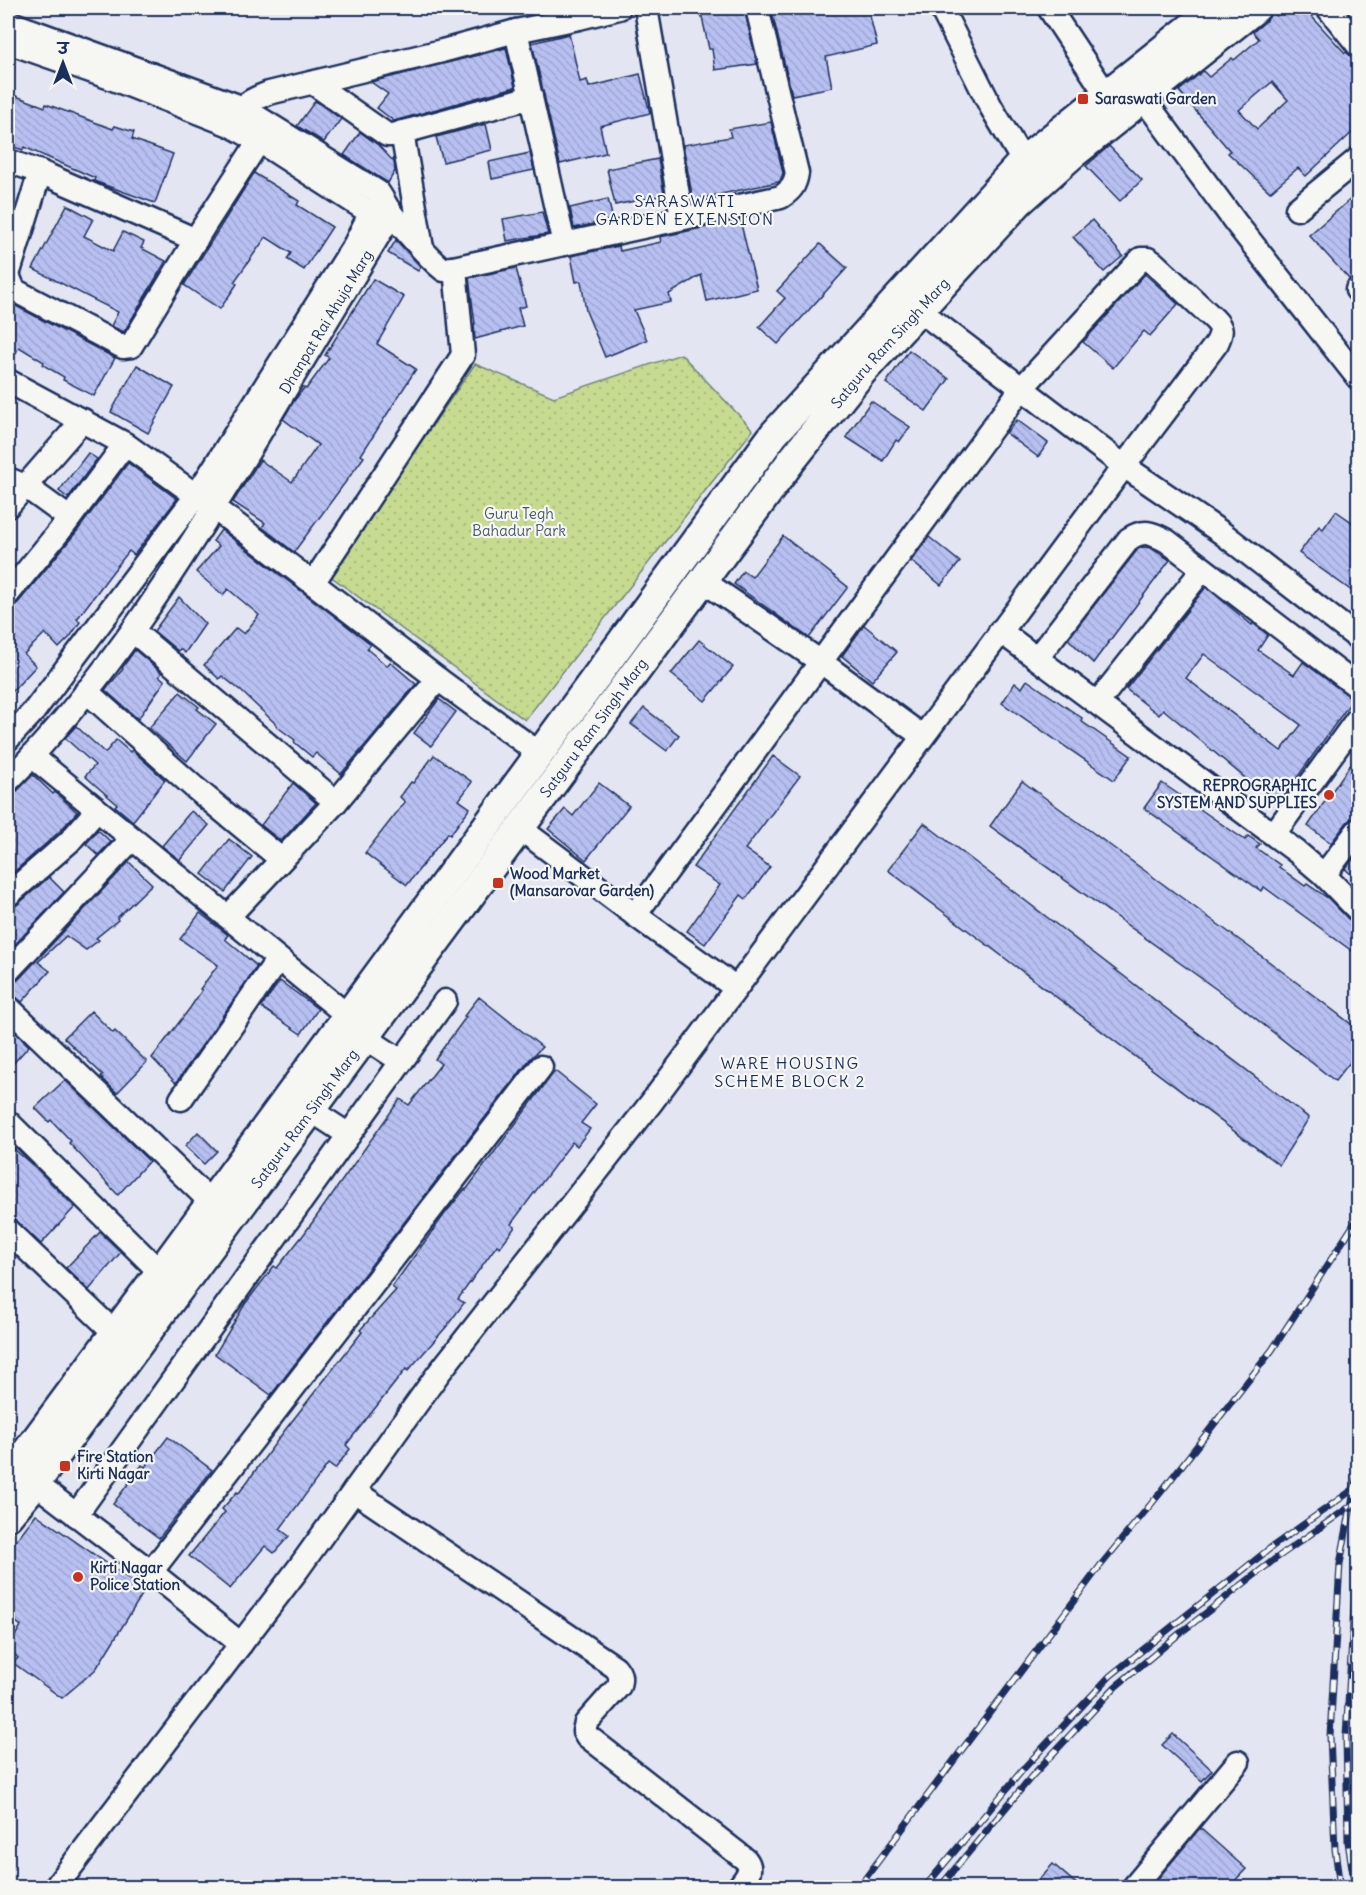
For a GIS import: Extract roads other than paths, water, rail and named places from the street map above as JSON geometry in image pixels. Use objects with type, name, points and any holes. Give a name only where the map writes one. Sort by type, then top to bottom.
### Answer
[{"type":"main road","name":"Satguru Ram Singh Marg","points":[[19,1476],[312,1111],[792,460],[862,372],[910,302],[1023,161],[1215,8]]},
{"type":"main road","name":"Satguru Ram Singh Marg","points":[[8,1516],[19,1476],[115,1333],[774,434],[910,302],[1018,202],[1073,154],[1256,8]]},
{"type":"street","points":[[236,116],[262,95],[442,51],[579,13],[619,8]]},
{"type":"street","points":[[646,8],[682,218]]},
{"type":"street","points":[[8,42],[108,77],[236,116],[259,141],[366,210],[379,214],[422,248],[444,270],[781,197],[792,189],[797,173],[757,8]]},
{"type":"street","points":[[941,8],[991,107],[1023,161],[1034,189]]},
{"type":"street","points":[[1049,8],[1106,94]]},
{"type":"street","points":[[1328,8],[1359,45]]},
{"type":"street","points":[[8,22],[236,116],[370,187],[384,200],[379,214]]},
{"type":"street","points":[[516,31],[564,244]]},
{"type":"street","points":[[313,82],[383,133],[393,135],[531,97]]},
{"type":"street","points":[[1143,98],[1236,223],[1359,378]]},
{"type":"street","points":[[402,132],[422,248]]},
{"type":"street","points":[[40,172],[9,274],[14,290],[123,348],[131,346],[259,141]]},
{"type":"street","points":[[1297,208],[1359,159]]},
{"type":"street","points":[[8,161],[40,172],[196,240]]},
{"type":"street","name":"Dhanpat Rai Ahuja Marg","points":[[8,781],[32,756],[133,631],[349,254],[379,214]]},
{"type":"street","points":[[55,1887],[298,1569],[438,1374],[651,1103],[1000,631],[1217,343],[1222,333],[1221,326],[1148,259],[1141,259],[1136,264],[1021,389],[635,915]]},
{"type":"street","points":[[313,583],[463,355],[456,279],[451,268]]},
{"type":"street","points":[[910,302],[1021,389],[1124,466],[1222,533],[1359,638]]},
{"type":"street","points":[[8,381],[124,444],[205,502],[540,754]]},
{"type":"street","points":[[8,506],[16,483],[83,420]]},
{"type":"street","points":[[8,594],[124,444]]},
{"type":"street","points":[[16,483],[69,518]]},
{"type":"street","name":"Dhanpat Rai Ahuja Marg","points":[[8,739],[34,711],[205,502]]},
{"type":"street","points":[[1037,658],[1129,539],[1138,533],[1153,533],[1167,541],[1359,687]]},
{"type":"street","points":[[1098,702],[1203,569]]},
{"type":"street","points":[[703,581],[821,662],[922,736]]},
{"type":"street","points":[[133,631],[336,802]]},
{"type":"street","points":[[1000,631],[1274,834],[1324,875],[1359,910]]},
{"type":"street","points":[[228,917],[336,802],[438,678]]},
{"type":"street","points":[[86,691],[195,788],[281,860]]},
{"type":"street","points":[[1274,834],[1359,718]]},
{"type":"street","points":[[32,756],[348,1016]]},
{"type":"street","points":[[8,895],[69,842],[97,810]]},
{"type":"street","points":[[520,829],[736,988]]},
{"type":"street","points":[[1324,875],[1359,830]]},
{"type":"street","points":[[8,971],[132,839]]},
{"type":"street","points":[[181,1099],[278,959]]},
{"type":"street","points":[[76,1515],[445,1000]]},
{"type":"street","points":[[8,1007],[212,1202]]},
{"type":"street","points":[[366,1038],[401,1061]]},
{"type":"street","points":[[151,1572],[541,1067]]},
{"type":"street","points":[[312,1111],[349,1135]]},
{"type":"street","points":[[9,1126],[160,1272]]},
{"type":"street","points":[[8,1231],[115,1333]]},
{"type":"street","points":[[19,1476],[76,1515],[241,1644]]},
{"type":"street","points":[[354,1491],[620,1672],[619,1686],[586,1723],[584,1731],[587,1736],[749,1863],[748,1875],[738,1887]]},
{"type":"street","points":[[1133,1887],[1238,1762]]},
{"type":"railway","points":[[858,1888],[1100,1566],[1272,1350],[1358,1218]]},
{"type":"railway","points":[[1340,1888],[1335,1849],[1330,1736],[1340,1564],[1358,1470]]},
{"type":"railway","points":[[924,1888],[1025,1767],[1110,1676],[1273,1546],[1358,1486]]},
{"type":"railway","points":[[939,1888],[1032,1776],[1115,1687],[1275,1559],[1358,1501]]},
{"type":"railway","points":[[1355,1888],[1348,1842],[1346,1736],[1358,1550]]},
{"type":"place","name":"Saraswati Garden","points":[[1083,99]]},
{"type":"place","name":"REPROGRAPHIC SYSTEM AND SUPPLIES","points":[[1329,795]]},
{"type":"place","name":"Wood Market (Mansarovar Garden)","points":[[498,883]]},
{"type":"place","name":"Fire Station Kirti Nagar","points":[[65,1466]]},
{"type":"place","name":"Kirti Nagar Police Station","points":[[78,1577]]},
{"type":"district","name":"SARASWATI GARDEN EXTENSION","points":[[685,210]]},
{"type":"district","name":"WARE HOUSING SCHEME BLOCK 2","points":[[790,1072]]},
{"type":"park label","name":"Guru Tegh Bahadur Park","points":[[519,522]]}]
